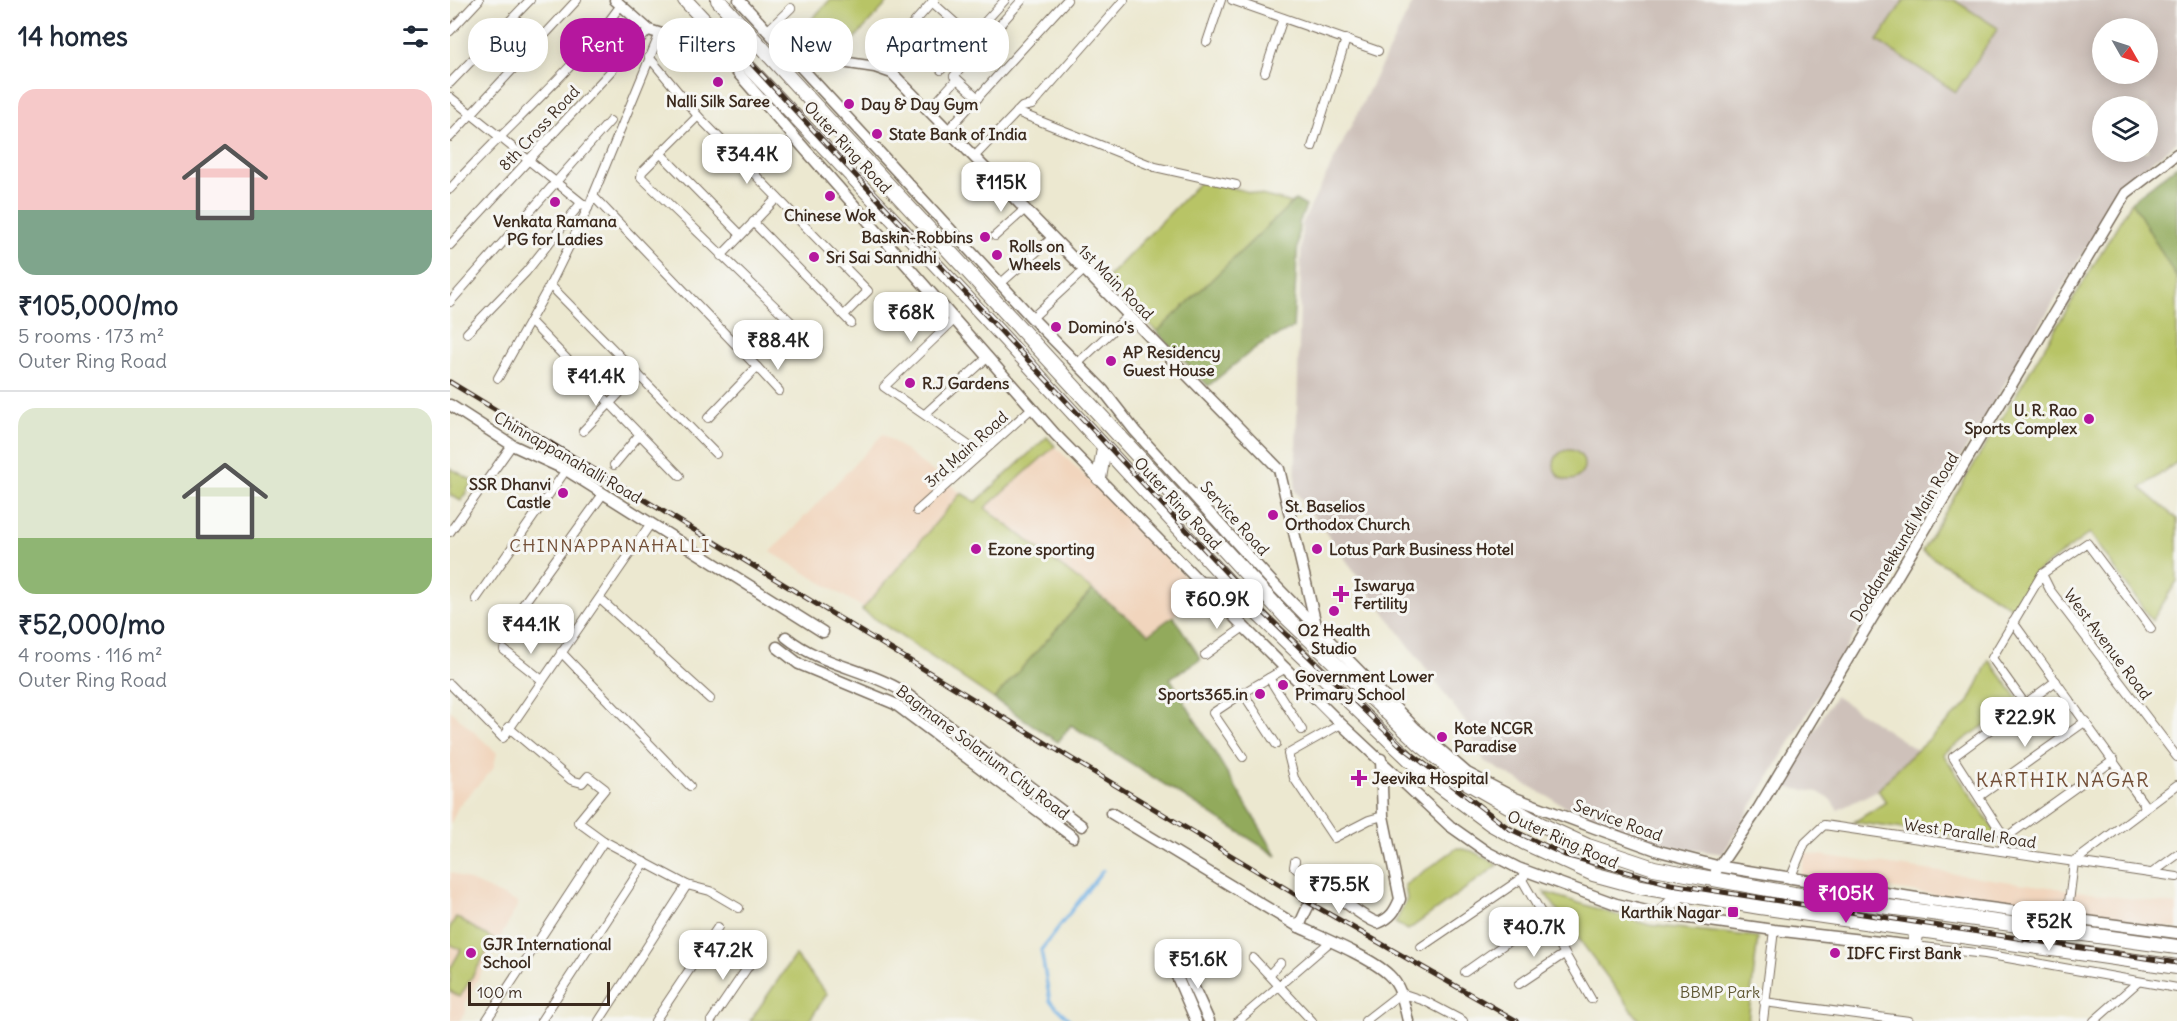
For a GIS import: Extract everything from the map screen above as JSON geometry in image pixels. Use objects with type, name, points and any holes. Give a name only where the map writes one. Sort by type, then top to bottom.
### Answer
[{"type":"highway","name":"Outer Ring Road","points":[[685,0],[699,18]]},
{"type":"highway","name":"Outer Ring Road","points":[[718,0],[769,47]]},
{"type":"highway","name":"Outer Ring Road","points":[[748,72],[971,302],[1104,449],[1304,659],[1429,778],[1491,824],[1593,874],[1631,885],[1917,930],[2177,967]]},
{"type":"highway","name":"Outer Ring Road","points":[[794,72],[1303,633],[1442,763],[1495,800],[1540,824],[1600,850],[1654,868],[1713,880],[1952,909],[2177,947]]},
{"type":"highway","points":[[1099,478],[1104,449]]},
{"type":"highway","points":[[1201,584],[1232,586]]},
{"type":"highway","points":[[1530,845],[1539,844],[1545,837],[1540,824]]},
{"type":"highway","points":[[1593,874],[1584,861],[1585,856],[1588,852],[1600,850]]},
{"type":"highway","points":[[1660,914],[1681,894]]},
{"type":"highway","points":[[1914,946],[1917,930]]},
{"type":"street","points":[[450,31],[479,0]]},
{"type":"street","points":[[450,84],[530,0]]},
{"type":"street","points":[[450,137],[577,0]]},
{"type":"street","name":"Service Road","points":[[738,0],[769,34]]},
{"type":"street","points":[[988,18],[1005,0]]},
{"type":"street","points":[[978,98],[954,76],[1022,0]]},
{"type":"street","points":[[948,130],[1067,0]]},
{"type":"street","points":[[974,157],[1022,107],[1032,105],[1124,0]]},
{"type":"street","points":[[1207,42],[1221,0]]},
{"type":"street","points":[[1232,0],[1378,51]]},
{"type":"street","points":[[918,18],[933,1],[951,18]]},
{"type":"street","points":[[450,189],[498,136],[597,39],[618,3],[649,30],[657,32]]},
{"type":"street","points":[[767,31],[791,8]]},
{"type":"street","points":[[1265,72],[1283,18]]},
{"type":"street","name":"8th Cross Road","points":[[450,245],[649,30]]},
{"type":"street","points":[[1312,147],[1346,39]]},
{"type":"street","points":[[467,333],[526,272],[593,196],[657,40]]},
{"type":"street","points":[[649,57],[698,116],[868,291],[844,315]]},
{"type":"street","points":[[744,72],[1032,408],[1201,584],[1341,724],[1450,826],[1487,852],[1526,876],[1616,904],[1660,914],[1774,930],[1985,954],[2177,988]]},
{"type":"street","name":"Service Road","points":[[795,72],[1078,363],[1256,564],[1415,728],[1467,773],[1515,798],[1595,828],[1659,851],[1718,866],[1952,909],[2067,918],[2177,933]]},
{"type":"street","name":"1st Main Road","points":[[889,72],[930,109],[1051,239],[1129,315],[1279,469],[1316,626]]},
{"type":"street","points":[[930,109],[957,79]]},
{"type":"street","points":[[450,97],[584,205]]},
{"type":"street","points":[[1017,112],[1155,167],[1236,185]]},
{"type":"street","points":[[698,116],[642,172],[641,177],[818,348]]},
{"type":"street","points":[[450,302],[610,121]]},
{"type":"street","points":[[660,153],[741,236]]},
{"type":"street","name":"Doddanekkundi Main Road","points":[[1713,880],[1718,866],[1747,827],[2126,193],[2177,154]]},
{"type":"street","points":[[593,196],[779,391]]},
{"type":"street","points":[[721,256],[777,198]]},
{"type":"street","points":[[498,378],[550,285],[584,205]]},
{"type":"street","points":[[995,236],[1024,210]]},
{"type":"street","points":[[753,222],[852,323]]},
{"type":"street","points":[[1000,284],[1051,239]]},
{"type":"street","points":[[1032,318],[1083,271]]},
{"type":"street","points":[[550,285],[716,454]]},
{"type":"street","points":[[1078,363],[1129,315]]},
{"type":"street","points":[[955,319],[884,387],[981,454]]},
{"type":"street","points":[[530,321],[680,476]]},
{"type":"street","points":[[925,414],[988,357]]},
{"type":"street","points":[[708,417],[757,367]]},
{"type":"street","points":[[583,431],[638,374]]},
{"type":"street","name":"Chinnappanahalli Road","points":[[450,405],[512,445],[567,470],[823,632]]},
{"type":"street","name":"3rd Main Road","points":[[917,511],[1032,408]]},
{"type":"street","points":[[614,465],[640,434]]},
{"type":"street","points":[[450,532],[512,445]]},
{"type":"street","points":[[476,599],[567,470]]},
{"type":"street","points":[[509,624],[603,494]]},
{"type":"street","points":[[450,684],[503,738],[651,523]]},
{"type":"street","points":[[2025,704],[1992,658],[2042,574],[2087,543],[2151,628]]},
{"type":"street","name":"West Avenue Road","points":[[2042,574],[2050,590],[2177,757]]},
{"type":"street","points":[[600,599],[711,699]]},
{"type":"street","points":[[2013,622],[2146,807]]},
{"type":"street","points":[[1205,655],[1244,627]]},
{"type":"street","name":"Bagmane Solarium City Road","points":[[786,637],[806,651],[888,683],[904,692],[1082,826]]},
{"type":"street","name":"Bagmane Solarium City Road","points":[[777,647],[799,663],[889,699],[1073,837]]},
{"type":"street","points":[[504,650],[542,680]]},
{"type":"street","points":[[561,652],[690,786]]},
{"type":"street","points":[[1243,757],[1213,713],[1286,668]]},
{"type":"street","points":[[1269,678],[1302,730]]},
{"type":"street","points":[[2005,838],[1980,796],[1953,758],[2056,681]]},
{"type":"street","points":[[1243,693],[1275,744]]},
{"type":"street","points":[[1980,796],[2086,721]]},
{"type":"street","points":[[1341,724],[1288,754],[1294,778],[1334,838],[1369,820],[1383,816]]},
{"type":"street","points":[[508,728],[571,780],[582,783],[588,776],[604,789],[578,822],[604,841],[687,885],[710,891],[739,908]]},
{"type":"street","points":[[1295,861],[1294,867],[1323,891],[1334,894],[1367,919],[1378,923],[1387,920],[1394,913],[1400,899],[1383,816],[1381,759]]},
{"type":"street","points":[[2002,851],[2005,838],[2114,760]]},
{"type":"street","points":[[2067,918],[2074,862],[2177,785]]},
{"type":"street","points":[[1111,813],[1299,927],[1331,941],[1389,974],[1401,993],[1407,1021]]},
{"type":"street","name":"West Parallel Road","points":[[1790,879],[1805,843],[1824,825],[2177,877]]},
{"type":"street","name":"Doddanekkundi Main Road","points":[[1737,869],[1732,859],[1746,834],[1747,827]]},
{"type":"street","points":[[486,1021],[604,841]]},
{"type":"street","points":[[2152,873],[2177,855]]},
{"type":"street","points":[[541,1021],[645,862]]},
{"type":"street","points":[[1526,876],[1543,917],[1591,999]]},
{"type":"street","points":[[1421,947],[1526,876]]},
{"type":"street","points":[[599,1021],[687,885]]},
{"type":"street","points":[[1299,927],[1308,902],[1323,891]]},
{"type":"street","points":[[1465,972],[1543,917]]},
{"type":"street","points":[[655,1021],[718,927]]},
{"type":"street","points":[[1763,1021],[1774,930]]},
{"type":"street","points":[[1238,1021],[1331,941]]},
{"type":"street","points":[[1519,984],[1564,954]]},
{"type":"street","points":[[711,1021],[756,955]]},
{"type":"street","points":[[1253,958],[1312,1021]]},
{"type":"street","points":[[1196,1021],[1175,972],[1175,963],[1185,968],[1209,1021]]},
{"type":"street","points":[[1270,974],[1280,963]]},
{"type":"street","points":[[2094,1021],[2138,982]]},
{"type":"street","points":[[1365,1021],[1401,993]]},
{"type":"street","points":[[1401,993],[1425,1001],[1463,1021]]},
{"type":"street","points":[[1764,1002],[1909,1021]]},
{"type":"shaded area","points":[[1414,0],[2177,0],[2177,142],[2158,157],[2158,96],[2092,96],[2092,162],[2152,162],[2125,183],[1723,854],[1675,847],[1586,818],[1484,761],[1466,723],[1295,491],[1302,224]]},
{"type":"shaded area","points":[[883,434],[961,493],[864,608],[771,552]]},
{"type":"shaded area","points":[[1055,446],[1202,594],[1149,634],[985,507]]},
{"type":"shaded area","points":[[1835,696],[1917,750],[1878,790],[1838,810],[1830,799],[1818,792],[1789,788],[1783,783]]},
{"type":"shaded area","points":[[450,710],[497,753],[493,769],[459,805],[450,825]]},
{"type":"shaded area","points":[[1805,853],[2177,905],[2177,929],[1801,876]]},
{"type":"shaded area","name":"GJR International School","points":[[450,872],[519,903],[465,1002],[466,1012],[459,1021],[450,1021]]},
{"type":"green space","points":[[830,0],[890,0],[873,18],[865,18],[865,27],[853,40],[853,18],[813,18]]},
{"type":"green space","points":[[1904,0],[1954,0],[1998,28],[1956,92],[1877,41]]},
{"type":"green space","points":[[2177,166],[2177,279],[2132,201]]},
{"type":"green space","points":[[1202,180],[1292,203],[1157,332],[1105,280]]},
{"type":"green space","points":[[1295,200],[1306,206],[1299,223],[1293,328],[1259,345],[1208,386],[1157,332]]},
{"type":"green space","name":"U. R. Rao Sports Complex","points":[[2132,201],[2177,279],[2177,462],[2141,488],[2177,519],[2177,581],[2152,621],[2090,533],[2034,574],[2015,610],[1922,551]]},
{"type":"green space","name":"Ezone sporting","points":[[1047,437],[1055,446],[985,508],[1092,590],[994,699],[862,610],[961,493],[976,502]]},
{"type":"green space","points":[[1569,450],[1580,454],[1584,465],[1580,476],[1569,480],[1558,476],[1554,465],[1558,454]]},
{"type":"green space","points":[[450,468],[473,481],[461,501],[450,495]]},
{"type":"green space","points":[[1092,590],[1149,634],[1173,616],[1201,659],[1170,678],[1277,856],[1071,725],[1058,742],[994,699]]},
{"type":"green space","points":[[1989,660],[2020,701],[1943,754],[1997,834],[1987,841],[1854,822],[1886,802],[1878,790],[1898,768],[1969,702]]},
{"type":"green space","points":[[1457,848],[1472,851],[1498,865],[1408,930],[1395,923],[1407,899],[1405,885]]},
{"type":"green space","name":"BBMP Park","points":[[1544,892],[1649,925],[1758,937],[1748,1021],[1640,1021]]},
{"type":"green space","points":[[456,917],[494,940],[460,997],[450,991],[450,969],[461,950],[450,944],[450,927]]},
{"type":"green space","points":[[795,955],[827,994],[809,1021],[750,1021]]},
{"type":"waterway","points":[[1071,1021],[1050,1001],[1041,950],[1103,870]]},
{"type":"railway","points":[[757,70],[1261,610],[1400,745],[1508,828],[1565,855],[1671,884],[2177,963]]},
{"type":"railway","points":[[450,382],[1308,902],[1517,1021]]},
{"type":"place","name":"Nalli Silk Saree","points":[[718,82]]},
{"type":"place","name":"Day & Day Gym","points":[[849,104]]},
{"type":"place","name":"State Bank of India","points":[[877,134]]},
{"type":"place","name":"Chinese Wok","points":[[830,196]]},
{"type":"place","name":"Venkata Ramana PG for Ladies","points":[[555,202]]},
{"type":"place","name":"Baskin-Robbins","points":[[985,237]]},
{"type":"place","name":"Rolls on Wheels","points":[[997,255]]},
{"type":"place","name":"Sri Sai Sannidhi","points":[[814,257]]},
{"type":"place","name":"Domino's","points":[[1056,327]]},
{"type":"place","name":"AP Residency Guest House","points":[[1111,361]]},
{"type":"place","name":"R.J Gardens","points":[[910,383]]},
{"type":"place","name":"U. R. Rao Sports Complex","points":[[2089,419]]},
{"type":"place","name":"SSR Dhanvi Castle","points":[[563,493]]},
{"type":"place","name":"St. Baselios Orthodox Church","points":[[1273,515]]},
{"type":"place","name":"Ezone sporting","points":[[976,549]]},
{"type":"place","name":"Lotus Park Business Hotel","points":[[1317,549]]},
{"type":"place","name":"Iswarya Fertility","points":[[1341,594]]},
{"type":"place","name":"O2 Health Studio","points":[[1334,611]]},
{"type":"place","name":"Government Lower Primary School","points":[[1283,685]]},
{"type":"place","name":"Sports365.in","points":[[1260,694]]},
{"type":"place","name":"Kote NCGR Paradise","points":[[1442,737]]},
{"type":"place","name":"Jeevika Hospital","points":[[1359,778]]},
{"type":"place","name":"Karthik Nagar","points":[[1733,912]]},
{"type":"place","name":"GJR International School","points":[[471,953]]},
{"type":"place","name":"IDFC First Bank","points":[[1835,953]]},
{"type":"district","name":"CHINNAPPANAHALLI","points":[[610,546]]},
{"type":"district","name":"KARTHIK NAGAR","points":[[2063,780]]}]
